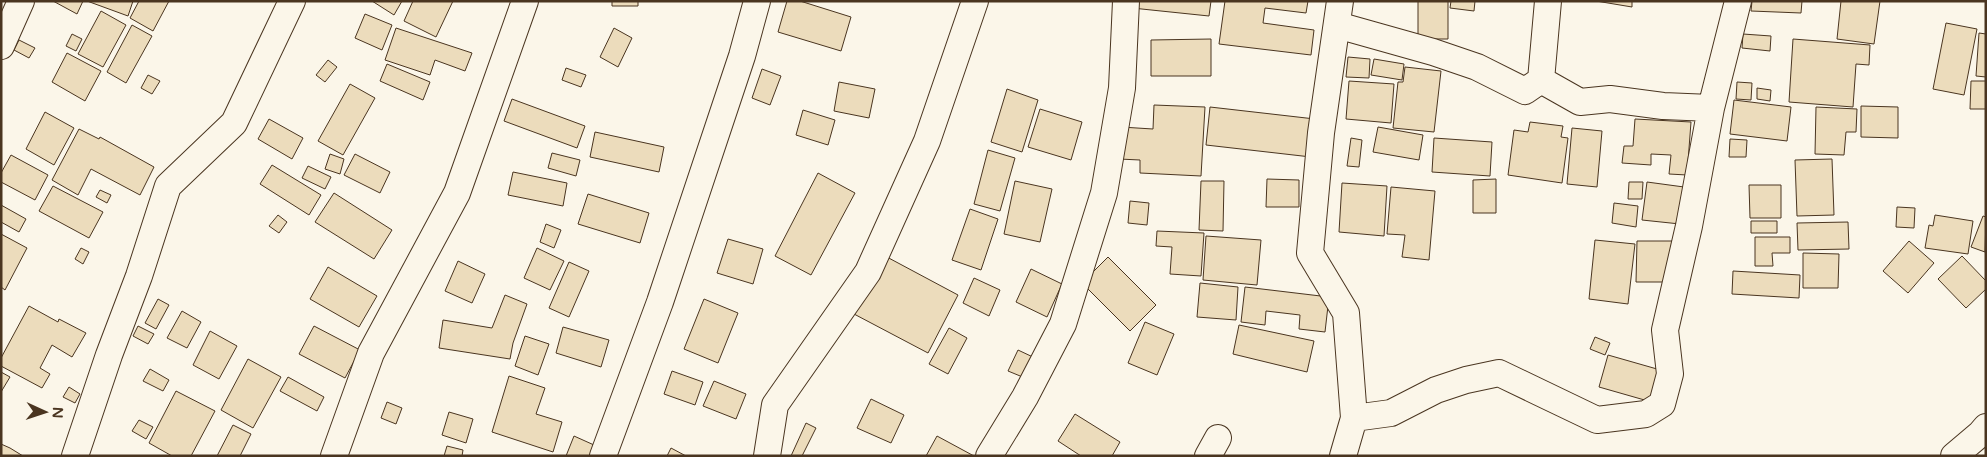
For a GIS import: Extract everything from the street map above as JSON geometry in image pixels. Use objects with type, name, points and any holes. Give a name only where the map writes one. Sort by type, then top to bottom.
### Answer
[{"type":"street","points":[[1,46],[21,1]]},
{"type":"street","points":[[76,456],[109,355],[139,276],[168,186],[234,123],[292,1]]},
{"type":"street","points":[[334,456],[372,353],[457,193],[526,1]]},
{"type":"street","points":[[603,456],[660,302],[742,56],[757,1]]},
{"type":"street","points":[[767,456],[775,405],[868,272],[927,141],[975,1]]},
{"type":"street","points":[[989,456],[1025,397],[1062,324],[1104,193],[1122,88],[1126,1]]},
{"type":"street","points":[[1541,80],[1548,1]]},
{"type":"street","points":[[1354,418],[1391,412],[1436,390],[1466,380],[1499,373],[1598,420],[1646,414],[1662,404],[1670,374],[1665,330],[1689,226],[1712,108],[1738,1]]},
{"type":"street","points":[[1342,456],[1354,418],[1346,313],[1310,253],[1321,133],[1339,13],[1433,52],[1477,67],[1525,91],[1541,80]]},
{"type":"street","points":[[1541,80],[1580,102],[1610,99],[1662,106],[1712,108]]},
{"type":"street","points":[[1954,456],[1986,427]]},
{"type":"building","points":[[53,1],[83,1],[77,14]]},
{"type":"building","points":[[87,1],[133,1],[128,16]]},
{"type":"building","points":[[139,1],[169,1],[153,31],[130,18]]},
{"type":"building","points":[[372,1],[402,1],[394,15]]},
{"type":"building","points":[[413,1],[453,1],[436,37],[404,21]]},
{"type":"building","points":[[612,1],[638,1],[638,6],[612,6]]},
{"type":"building","points":[[787,1],[800,1],[851,17],[841,51],[778,32]]},
{"type":"building","points":[[1133,1],[1211,1],[1209,16],[1132,8]]},
{"type":"building","points":[[1225,1],[1308,1],[1306,13],[1265,8],[1263,23],[1314,30],[1311,55],[1219,44]]},
{"type":"building","points":[[1418,1],[1448,1],[1448,39],[1418,39]]},
{"type":"building","points":[[1451,1],[1475,1],[1474,11],[1450,8]]},
{"type":"building","points":[[1596,1],[1632,1],[1632,7]]},
{"type":"building","points":[[1752,1],[1802,1],[1801,13],[1751,11]]},
{"type":"building","points":[[1841,1],[1880,1],[1874,44],[1837,39]]},
{"type":"building","points":[[101,11],[126,25],[103,67],[78,54]]},
{"type":"building","points":[[365,14],[392,25],[382,50],[355,38]]},
{"type":"building","points":[[1946,23],[1977,29],[1964,95],[1933,89]]},
{"type":"building","points":[[132,25],[152,36],[126,83],[107,72]]},
{"type":"building","points":[[396,28],[472,53],[465,71],[435,60],[430,75],[385,60]]},
{"type":"building","points":[[614,28],[632,38],[618,67],[600,57]]},
{"type":"building","points":[[1979,33],[1986,34],[1986,77],[1976,76]]},
{"type":"building","points":[[72,34],[82,39],[76,51],[66,46]]},
{"type":"building","points":[[1743,34],[1771,36],[1770,51],[1742,48]]},
{"type":"building","points":[[1211,39],[1211,76],[1151,76],[1151,40]]},
{"type":"building","points":[[1793,39],[1870,45],[1869,65],[1856,64],[1853,107],[1789,102]]},
{"type":"building","points":[[19,40],[35,48],[29,58],[14,50]]},
{"type":"building","points":[[67,53],[101,71],[85,101],[52,82]]},
{"type":"building","points":[[1348,57],[1370,59],[1369,78],[1346,77]]},
{"type":"building","points":[[1374,59],[1404,64],[1402,80],[1371,75]]},
{"type":"building","points":[[328,60],[337,67],[325,82],[316,75]]},
{"type":"building","points":[[387,64],[430,82],[423,100],[380,81]]},
{"type":"building","points":[[1405,67],[1441,71],[1434,132],[1393,128],[1398,82],[1403,82]]},
{"type":"building","points":[[566,68],[586,75],[581,87],[562,80]]},
{"type":"building","points":[[762,69],[781,76],[770,105],[752,98]]},
{"type":"building","points":[[148,75],[160,81],[152,94],[141,88]]},
{"type":"building","points":[[1349,81],[1394,84],[1391,123],[1346,119]]},
{"type":"building","points":[[1971,81],[1986,81],[1986,109],[1970,109]]},
{"type":"building","points":[[839,82],[875,89],[869,118],[834,111]]},
{"type":"building","points":[[1737,82],[1752,83],[1751,100],[1736,99]]},
{"type":"building","points":[[350,84],[375,98],[343,155],[318,141]]},
{"type":"building","points":[[1757,88],[1771,90],[1770,101],[1757,99]]},
{"type":"building","points":[[1007,89],[1038,100],[1022,152],[991,142]]},
{"type":"building","points":[[512,99],[585,126],[577,148],[504,121]]},
{"type":"building","points":[[1734,100],[1791,107],[1787,141],[1730,134]]},
{"type":"building","points":[[1154,105],[1205,107],[1201,176],[1140,173],[1140,160],[1119,159],[1121,127],[1153,129]]},
{"type":"building","points":[[1861,106],[1898,107],[1898,138],[1861,137]]},
{"type":"building","points":[[1210,107],[1315,119],[1311,157],[1206,145]]},
{"type":"building","points":[[1816,107],[1857,109],[1856,132],[1846,132],[1844,155],[1815,154]]},
{"type":"building","points":[[1040,109],[1082,122],[1071,160],[1028,147]]},
{"type":"building","points":[[803,110],[835,120],[828,145],[796,135]]},
{"type":"building","points":[[45,112],[74,128],[54,165],[26,149]]},
{"type":"building","points":[[269,119],[303,138],[292,159],[258,139]]},
{"type":"building","points":[[1635,119],[1691,122],[1687,175],[1669,174],[1671,155],[1651,154],[1651,165],[1622,163],[1624,146],[1633,146]]},
{"type":"building","points":[[1530,122],[1563,126],[1561,137],[1568,138],[1562,183],[1508,175],[1514,130],[1528,132]]},
{"type":"building","points":[[1378,127],[1423,135],[1419,160],[1373,152]]},
{"type":"building","points":[[1572,128],[1602,131],[1597,187],[1567,184]]},
{"type":"building","points":[[79,129],[99,139],[100,137],[154,167],[140,195],[91,169],[78,195],[52,180]]},
{"type":"building","points":[[595,132],[664,147],[659,172],[590,157]]},
{"type":"building","points":[[1351,138],[1362,140],[1359,167],[1347,166]]},
{"type":"building","points":[[1434,138],[1492,142],[1490,176],[1432,172]]},
{"type":"building","points":[[1730,139],[1747,140],[1746,157],[1729,157]]},
{"type":"building","points":[[988,150],[1015,158],[1000,211],[974,204]]},
{"type":"building","points":[[552,153],[580,160],[576,176],[548,168]]},
{"type":"building","points":[[330,154],[344,159],[340,174],[325,169]]},
{"type":"building","points":[[355,154],[390,172],[380,193],[344,175]]},
{"type":"building","points":[[11,155],[48,175],[35,200],[1,182],[1,173]]},
{"type":"building","points":[[1832,159],[1834,215],[1797,216],[1795,160]]},
{"type":"building","points":[[272,165],[321,195],[309,215],[260,184]]},
{"type":"building","points":[[308,166],[331,177],[325,189],[302,178]]},
{"type":"building","points":[[513,172],[567,183],[563,206],[508,195]]},
{"type":"building","points":[[818,173],[855,193],[811,275],[775,256]]},
{"type":"building","points":[[1267,179],[1299,180],[1299,207],[1266,207]]},
{"type":"building","points":[[1496,179],[1496,213],[1473,213],[1473,180]]},
{"type":"building","points":[[1015,181],[1052,189],[1040,242],[1004,234]]},
{"type":"building","points":[[1201,181],[1224,181],[1223,231],[1199,230]]},
{"type":"building","points":[[1629,182],[1643,182],[1642,199],[1628,199]]},
{"type":"building","points":[[1647,182],[1684,187],[1680,224],[1642,220]]},
{"type":"building","points":[[1342,183],[1387,186],[1384,236],[1339,232]]},
{"type":"building","points":[[1749,185],[1781,185],[1781,218],[1750,218]]},
{"type":"building","points":[[53,186],[103,212],[89,238],[39,211]]},
{"type":"building","points":[[1391,187],[1435,191],[1429,260],[1402,257],[1405,235],[1387,234]]},
{"type":"building","points":[[100,190],[111,195],[107,203],[96,197]]},
{"type":"building","points":[[334,193],[392,230],[374,259],[315,222]]},
{"type":"building","points":[[588,194],[649,213],[640,243],[578,224]]},
{"type":"building","points":[[1130,201],[1149,203],[1147,225],[1128,223]]},
{"type":"building","points":[[1614,203],[1638,206],[1636,227],[1612,223]]},
{"type":"building","points":[[1,205],[26,219],[19,232],[1,222]]},
{"type":"building","points":[[1897,207],[1915,208],[1914,228],[1896,227]]},
{"type":"building","points":[[970,209],[998,219],[981,270],[952,260]]},
{"type":"building","points":[[278,215],[287,222],[279,233],[269,226]]},
{"type":"building","points":[[1935,215],[1973,221],[1968,254],[1925,248],[1929,225],[1933,226]]},
{"type":"building","points":[[1983,216],[1986,217],[1985,252],[1971,247]]},
{"type":"building","points":[[1751,221],[1777,221],[1777,233],[1751,233]]},
{"type":"building","points":[[1848,222],[1849,249],[1798,250],[1797,223]]},
{"type":"building","points":[[546,224],[561,230],[554,248],[540,242]]},
{"type":"building","points":[[1157,231],[1204,233],[1201,276],[1170,274],[1172,247],[1156,246]]},
{"type":"building","points":[[1,234],[27,248],[5,290],[1,287]]},
{"type":"building","points":[[1206,236],[1261,240],[1257,285],[1203,280]]},
{"type":"building","points":[[1755,237],[1790,237],[1790,253],[1772,253],[1773,266],[1755,266]]},
{"type":"building","points":[[728,239],[763,249],[753,284],[717,273]]},
{"type":"building","points":[[1595,240],[1635,244],[1628,304],[1589,299]]},
{"type":"building","points":[[1637,241],[1673,241],[1672,282],[1636,282]]},
{"type":"building","points":[[1909,241],[1934,263],[1908,293],[1883,271]]},
{"type":"building","points":[[81,248],[89,252],[83,264],[75,259]]},
{"type":"building","points":[[537,248],[564,261],[550,290],[524,278]]},
{"type":"building","points":[[1803,253],[1839,254],[1838,288],[1803,288]]},
{"type":"building","points":[[885,256],[958,295],[928,353],[854,314]]},
{"type":"building","points":[[1962,256],[1986,281],[1986,289],[1966,308],[1938,279]]},
{"type":"building","points":[[1108,257],[1156,305],[1130,331],[1082,283]]},
{"type":"building","points":[[458,261],[485,274],[472,303],[445,291]]},
{"type":"building","points":[[569,262],[589,271],[569,317],[549,308]]},
{"type":"building","points":[[328,267],[377,296],[359,327],[310,299]]},
{"type":"building","points":[[1031,269],[1062,284],[1047,317],[1016,302]]},
{"type":"building","points":[[1733,271],[1800,275],[1799,298],[1732,294]]},
{"type":"building","points":[[974,278],[1000,290],[989,316],[963,303]]},
{"type":"building","points":[[1200,283],[1238,287],[1236,320],[1197,317]]},
{"type":"building","points":[[1245,287],[1329,297],[1325,332],[1299,329],[1300,315],[1266,311],[1265,325],[1241,322]]},
{"type":"building","points":[[505,295],[527,304],[513,343],[510,359],[439,348],[443,320],[492,328]]},
{"type":"building","points":[[158,299],[169,305],[156,329],[145,323]]},
{"type":"building","points":[[704,299],[738,313],[718,363],[684,349]]},
{"type":"building","points":[[29,306],[58,322],[59,319],[86,333],[72,357],[52,345],[40,368],[50,374],[42,388],[1,366],[1,358]]},
{"type":"building","points":[[182,311],[201,322],[187,348],[167,338]]},
{"type":"building","points":[[1145,322],[1174,334],[1157,375],[1128,363]]},
{"type":"building","points":[[1239,325],[1314,341],[1307,372],[1233,354]]},
{"type":"building","points":[[138,326],[154,334],[148,344],[133,336]]},
{"type":"building","points":[[314,326],[360,350],[345,378],[299,354]]},
{"type":"building","points":[[563,327],[609,340],[601,367],[556,353]]},
{"type":"building","points":[[949,328],[967,338],[948,374],[929,364]]},
{"type":"building","points":[[210,331],[237,346],[219,379],[193,365]]},
{"type":"building","points":[[525,336],[549,344],[538,375],[515,366]]},
{"type":"building","points":[[1595,337],[1610,343],[1605,355],[1590,349]]},
{"type":"building","points":[[1018,350],[1035,358],[1025,378],[1008,371]]},
{"type":"building","points":[[1608,355],[1664,371],[1655,403],[1599,387]]},
{"type":"building","points":[[248,359],[281,377],[253,428],[221,410]]},
{"type":"building","points":[[150,369],[169,380],[163,391],[143,381]]},
{"type":"building","points":[[672,371],[703,382],[695,405],[664,394]]},
{"type":"building","points":[[1,372],[10,377],[1,392]]},
{"type":"building","points":[[509,376],[545,388],[536,414],[562,422],[553,452],[492,432]]},
{"type":"building","points":[[288,377],[324,397],[317,411],[280,391]]},
{"type":"building","points":[[714,381],[746,394],[736,419],[703,406]]},
{"type":"building","points":[[69,387],[80,394],[75,403],[63,397]]},
{"type":"building","points":[[176,391],[215,411],[191,456],[172,456],[149,443]]},
{"type":"building","points":[[871,399],[904,415],[891,443],[857,428]]},
{"type":"building","points":[[387,402],[402,408],[396,424],[381,418]]},
{"type":"building","points":[[449,412],[473,419],[466,443],[442,435]]},
{"type":"building","points":[[1075,414],[1120,442],[1112,456],[1081,456],[1058,441]]},
{"type":"building","points":[[139,420],[153,427],[146,439],[132,431]]},
{"type":"building","points":[[806,423],[816,428],[802,456],[791,456]]},
{"type":"building","points":[[233,425],[251,434],[240,456],[217,456]]},
{"type":"building","points":[[574,436],[594,445],[590,456],[566,456]]},
{"type":"building","points":[[937,436],[974,456],[926,456]]},
{"type":"building","points":[[1,444],[10,448],[23,456],[1,456]]},
{"type":"building","points":[[447,446],[463,450],[462,456],[444,456]]},
{"type":"building","points":[[671,448],[686,456],[667,456]]}]
